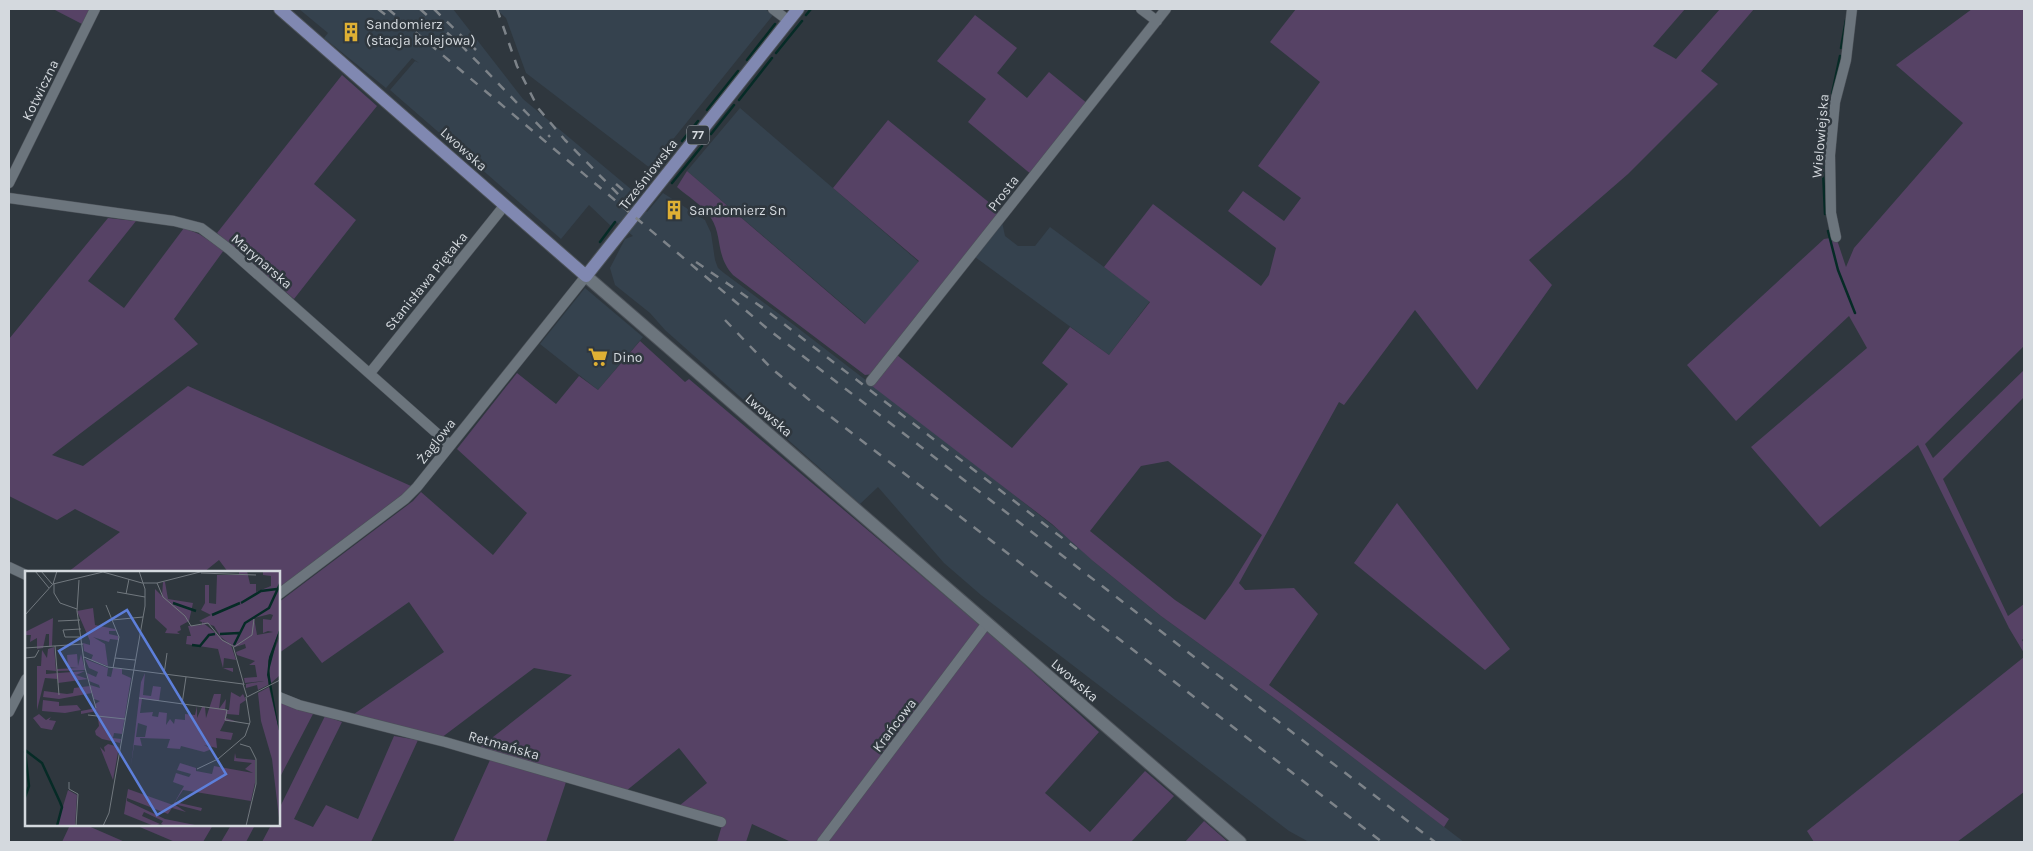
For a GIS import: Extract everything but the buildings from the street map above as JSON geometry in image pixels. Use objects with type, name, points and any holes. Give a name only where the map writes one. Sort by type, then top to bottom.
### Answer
[{"type":"main road","name":"Lwowska","points":[[280,9],[453,159],[504,206],[1240,842]]},
{"type":"main road","name":"Trześniowska","points":[[586,276],[798,9]]},
{"type":"street","name":"Kotwiczna","points":[[9,183],[95,9]]},
{"type":"street","points":[[773,9],[789,21]]},
{"type":"street","points":[[1142,9],[1157,21]]},
{"type":"street","name":"Prosta","points":[[871,382],[1166,9]]},
{"type":"street","name":"Wielowiejska","points":[[1836,237],[1831,213],[1830,155],[1835,102],[1846,60],[1852,9]]},
{"type":"street","name":"Marynarska","points":[[9,198],[174,221],[201,228],[229,249],[450,445]]},
{"type":"street","name":"Stanisława Piętaka","points":[[370,373],[504,206]]},
{"type":"street","name":"Żaglowa","points":[[280,593],[417,487],[586,276]]},
{"type":"street","points":[[9,567],[25,575]]},
{"type":"street","name":"Krańcowa","points":[[822,842],[987,623]]},
{"type":"street","points":[[9,712],[25,680]]},
{"type":"street","name":"Retmańska","points":[[280,698],[299,705],[445,742],[721,822]]},
{"type":"shaded area","points":[[53,9],[90,9],[82,24]]},
{"type":"shaded area","points":[[299,9],[453,9],[523,99],[638,195],[634,201],[647,212],[663,193],[705,220],[711,233],[715,260],[718,268],[724,273],[966,457],[1075,543],[1093,561],[1161,616],[1292,711],[1464,842],[1309,842],[1289,831],[981,595],[944,563],[878,487],[860,504],[665,330],[650,313],[615,285],[610,268],[625,239],[633,236],[616,222],[612,227],[589,205],[561,239],[462,152],[461,147],[451,143],[390,90],[415,61],[419,63],[412,58],[386,88],[324,38],[328,33]]},
{"type":"shaded area","points":[[496,9],[765,9],[773,15],[650,168],[526,73],[506,18]]},
{"type":"shaded area","points":[[1296,9],[1685,9],[1653,46],[1676,59],[1720,9],[1754,9],[1701,71],[1718,84],[1628,174],[1529,260],[1552,285],[1477,390],[1415,310],[1344,405],[1339,402],[1239,583],[1245,590],[1294,588],[1318,614],[1269,685],[1449,819],[1444,827],[1292,711],[1161,616],[1093,561],[1052,524],[872,386],[897,355],[1012,448],[1068,384],[1042,363],[1070,327],[1109,355],[1150,302],[1104,267],[1153,204],[1261,286],[1269,275],[1276,248],[1228,211],[1243,191],[1284,221],[1301,198],[1258,166],[1320,82],[1270,42]],"holes":[[[1168,461],[1262,535],[1231,585],[1205,620],[1175,600],[1090,531],[1141,466]]]},
{"type":"shaded area","points":[[1972,9],[2024,9],[2024,346],[1925,444],[1933,458],[2024,370],[2024,397],[1943,479],[2008,616],[2024,604],[2024,638],[2022,640],[2024,643],[2024,653],[2009,628],[1918,445],[1820,527],[1751,447],[1867,348],[1849,316],[1736,421],[1687,365],[1824,239],[1836,237],[1846,267],[1854,248],[1963,123],[1896,65]]},
{"type":"shaded area","points":[[975,15],[1017,48],[997,73],[1027,98],[1049,72],[1088,104],[1032,175],[968,122],[986,99],[937,61]]},
{"type":"shaded area","points":[[342,75],[377,106],[314,184],[356,220],[294,299],[217,233]]},
{"type":"shaded area","points":[[740,108],[919,262],[866,324],[687,171]]},
{"type":"shaded area","points":[[888,120],[1002,213],[873,374],[865,375],[733,275],[727,268],[721,253],[715,225],[711,218],[700,205],[677,187],[687,171],[865,324],[919,261],[833,188]]},
{"type":"shaded area","points":[[108,218],[136,221],[88,281],[124,308],[184,228],[199,234],[224,250],[174,319],[198,344],[52,455],[83,466],[188,386],[411,486],[280,587],[280,571],[227,571],[219,560],[205,571],[69,571],[120,532],[75,509],[57,520],[9,496],[9,339]]},
{"type":"shaded area","points":[[1002,222],[1005,236],[1018,246],[1035,246],[1050,227],[1150,301],[1109,355],[975,257]]},
{"type":"shaded area","points":[[585,288],[643,337],[598,390],[540,344]]},
{"type":"shaded area","points":[[640,341],[685,382],[689,379],[981,626],[818,842],[791,842],[752,824],[746,842],[717,842],[722,825],[679,806],[707,783],[679,748],[626,791],[479,748],[572,675],[534,668],[441,738],[354,714],[444,652],[409,602],[322,663],[302,637],[280,652],[280,601],[413,501],[421,492],[493,555],[527,513],[457,449],[517,373],[556,404],[579,376],[598,390]]},
{"type":"shaded area","points":[[1397,503],[1510,649],[1485,670],[1354,563]]},
{"type":"shaded area","points":[[985,629],[1099,732],[1045,793],[1090,832],[1145,771],[1174,796],[1131,842],[824,842]]},
{"type":"shaded area","points":[[2024,657],[2024,792],[1957,842],[1814,842],[1807,831]]},
{"type":"shaded area","points":[[280,702],[313,714],[280,777]]},
{"type":"shaded area","points":[[325,716],[342,722],[294,819],[313,827],[326,805],[358,819],[394,736],[418,740],[371,842],[262,842],[270,826],[280,826],[280,807]]},
{"type":"shaded area","points":[[490,760],[566,782],[546,842],[453,842]]},
{"type":"shaded area","points":[[1204,821],[1228,842],[1185,842]]},
{"type":"shaded area","points":[[70,826],[88,826],[125,842],[62,842]]},
{"type":"shaded area","points":[[137,826],[212,826],[203,842],[175,842]]},
{"type":"shaded area","points":[[230,826],[254,826],[246,842],[221,842]]},
{"type":"waterway","points":[[806,15],[811,9]]},
{"type":"waterway","points":[[1841,48],[1846,20]]},
{"type":"waterway","points":[[776,53],[802,21]]},
{"type":"waterway","points":[[747,60],[775,24]]},
{"type":"waterway","points":[[1832,94],[1840,56]]},
{"type":"waterway","points":[[739,100],[772,58]]},
{"type":"waterway","points":[[707,110],[738,71]]},
{"type":"waterway","points":[[711,134],[734,105]]},
{"type":"waterway","points":[[1825,131],[1828,111]]},
{"type":"waterway","points":[[682,141],[698,121]]},
{"type":"waterway","points":[[1825,140],[1823,171],[1825,214]]},
{"type":"waterway","points":[[672,183],[702,146]]},
{"type":"waterway","points":[[658,170],[673,151]]},
{"type":"waterway","points":[[633,200],[648,181]]},
{"type":"waterway","points":[[600,242],[615,222]]},
{"type":"waterway","points":[[1828,231],[1838,270],[1855,313]]},
{"type":"railway","points":[[378,9],[392,20]]},
{"type":"railway","points":[[388,9],[769,330],[1435,842]]},
{"type":"railway","points":[[420,9],[462,46],[550,137]]},
{"type":"railway","points":[[434,9],[476,50]]},
{"type":"railway","points":[[497,9],[517,66],[538,108],[565,140],[620,196]]},
{"type":"railway","points":[[616,184],[631,197]]},
{"type":"railway","points":[[696,262],[763,308],[1078,550]]},
{"type":"railway","points":[[725,320],[771,368],[813,403],[1382,842]]},
{"type":"place","name":"Sandomierz (stacja kolejowa)","points":[[351,32]]},
{"type":"place","name":"Sandomierz Sn","points":[[674,210]]},
{"type":"place","name":"Dino","points":[[598,357]]}]
